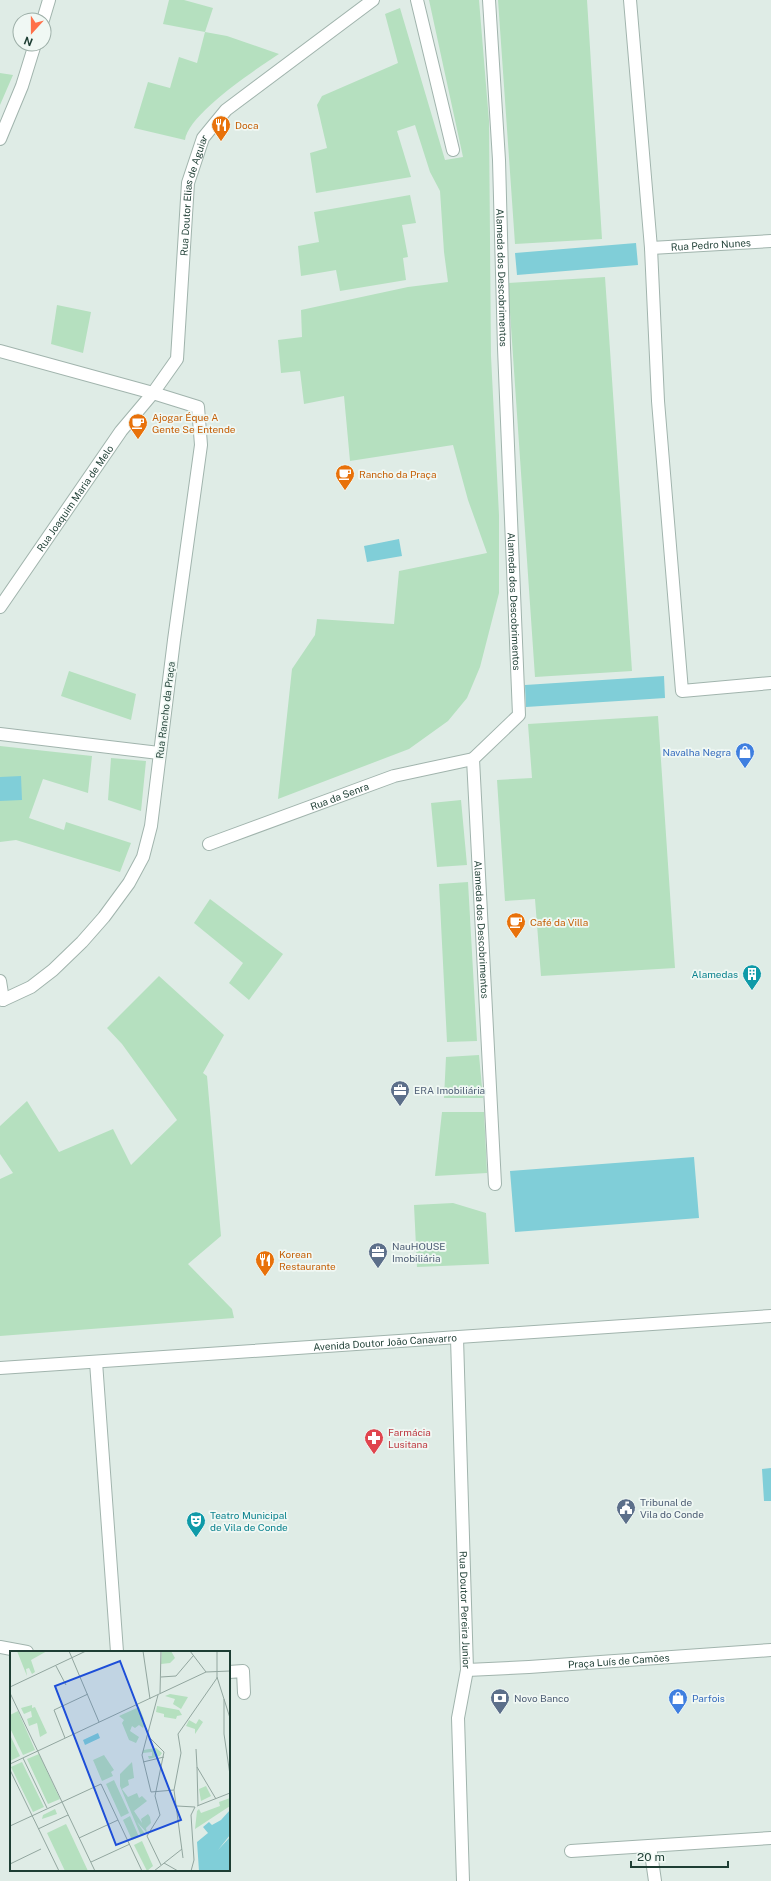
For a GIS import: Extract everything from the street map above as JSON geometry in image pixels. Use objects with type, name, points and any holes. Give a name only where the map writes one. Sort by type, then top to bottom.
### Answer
[{"type":"street","points":[[45,12],[49,0]]},
{"type":"street","name":"Rua Doutor Elias de Aguiar","points":[[153,393],[177,359],[188,183],[203,138],[226,110],[373,0]]},
{"type":"street","points":[[417,0],[454,150]]},
{"type":"street","name":"Alameda dos Descobrimentos","points":[[489,0],[499,160],[504,348],[519,715],[473,759],[495,1184]]},
{"type":"street","points":[[630,0],[651,248],[658,401],[682,691],[771,683]]},
{"type":"street","points":[[0,139],[22,86],[33,52]]},
{"type":"street","name":"Rua Pedro Nunes","points":[[651,248],[771,241]]},
{"type":"street","points":[[0,351],[153,393]]},
{"type":"street","name":"Rua Joaquim Maria de Melo","points":[[0,607],[121,431],[153,393]]},
{"type":"street","name":"Rua Rancho da Praça","points":[[2,1003],[31,987],[53,970],[104,917],[129,883],[143,857],[151,826],[159,752],[201,445],[198,407],[153,393]]},
{"type":"street","points":[[0,734],[159,752]]},
{"type":"street","name":"Rua da Senra","points":[[209,844],[394,776],[473,759]]},
{"type":"street","points":[[0,982],[2,1003]]},
{"type":"street","name":"Avenida Doutor João Canavarro","points":[[0,1368],[771,1316]]},
{"type":"street","name":"Rua Doutor Pereira Junior","points":[[457,1338],[467,1670],[458,1718],[463,1881]]},
{"type":"street","points":[[96,1362],[117,1651]]},
{"type":"street","points":[[0,1647],[22,1651]]},
{"type":"street","name":"Praça Luís de Camões","points":[[467,1670],[771,1650]]},
{"type":"street","points":[[230,1672],[243,1671],[244,1693]]},
{"type":"street","points":[[571,1852],[771,1838]]},
{"type":"street","points":[[650,1846],[654,1881]]},
{"type":"green space","points":[[169,0],[184,0],[213,8],[205,32],[163,24]]},
{"type":"green space","points":[[429,0],[479,0],[489,121],[491,356],[499,515],[499,593],[480,667],[467,698],[448,721],[409,749],[278,799],[292,669],[315,635],[317,619],[394,624],[399,571],[487,553],[468,500],[453,445],[350,461],[344,396],[304,404],[300,371],[281,373],[278,340],[302,337],[301,310],[408,287],[448,282],[444,252],[440,191],[430,172],[415,125],[397,131],[411,177],[316,193],[310,153],[327,148],[317,105],[322,96],[398,63],[385,14],[400,8],[445,160],[463,157]]},
{"type":"green space","points":[[498,0],[587,0],[602,239],[515,244]]},
{"type":"green space","points":[[205,32],[227,36],[279,54],[240,81],[210,105],[189,129],[185,140],[134,128],[148,82],[170,88],[179,57],[197,63]]},
{"type":"green space","points":[[0,73],[13,75],[0,105]]},
{"type":"green space","points":[[410,195],[416,223],[402,225],[408,257],[403,258],[406,280],[340,291],[336,270],[301,276],[298,246],[319,242],[314,212]]},
{"type":"green space","points":[[605,277],[632,671],[535,677],[508,283]]},
{"type":"green space","points":[[57,305],[91,312],[83,353],[51,344]]},
{"type":"green space","points":[[69,671],[136,694],[131,720],[61,696]]},
{"type":"green space","points":[[658,716],[675,968],[541,976],[535,899],[505,901],[497,780],[532,778],[528,724]]},
{"type":"green space","points":[[0,746],[92,756],[88,793],[43,779],[29,818],[64,830],[66,822],[131,843],[120,872],[16,840],[0,842]]},
{"type":"green space","points":[[111,758],[146,761],[141,811],[108,800]]},
{"type":"green space","points":[[461,800],[467,865],[437,867],[431,803]]},
{"type":"green space","points":[[468,882],[477,1041],[447,1042],[439,884]]},
{"type":"green space","points":[[210,899],[283,954],[249,1000],[229,983],[243,963],[194,923]]},
{"type":"green space","points":[[159,976],[224,1035],[203,1073],[207,1076],[221,1236],[188,1264],[232,1309],[234,1318],[0,1336],[0,1179],[13,1173],[0,1154],[0,1126],[27,1101],[59,1152],[113,1129],[131,1165],[177,1120],[122,1044],[107,1028]]},
{"type":"green space","points":[[479,1055],[483,1098],[444,1098],[446,1057]]},
{"type":"green space","points":[[442,1112],[484,1112],[487,1173],[435,1176]]},
{"type":"green space","points":[[453,1203],[486,1213],[489,1264],[417,1267],[414,1205]]},
{"type":"water","points":[[636,243],[638,265],[517,275],[515,253]]},
{"type":"water","points":[[399,539],[402,556],[367,562],[364,546]]},
{"type":"water","points":[[664,676],[665,698],[526,707],[525,685]]},
{"type":"water","points":[[21,776],[22,800],[0,801],[0,777]]},
{"type":"water","points":[[694,1157],[699,1218],[515,1232],[510,1171]]},
{"type":"water","points":[[771,1468],[771,1501],[764,1501],[762,1469]]},
{"type":"place","name":"Doca","points":[[221,142]]},
{"type":"place","name":"Ajogar Éque A Gente Se Entende","points":[[138,440]]},
{"type":"place","name":"Rancho da Praça","points":[[345,491]]},
{"type":"place","name":"Navalha Negra","points":[[745,769]]},
{"type":"place","name":"Café da Villa","points":[[516,939]]},
{"type":"place","name":"Alamedas","points":[[752,991]]},
{"type":"place","name":"ERA Imobiliária","points":[[400,1107]]},
{"type":"place","name":"NauHOUSE Imobiliária","points":[[378,1269]]},
{"type":"place","name":"Korean Restaurante","points":[[265,1277]]},
{"type":"place","name":"Farmácia Lusitana","points":[[374,1455]]},
{"type":"place","name":"Tribunal de Vila do Conde","points":[[626,1525]]},
{"type":"place","name":"Teatro Municipal de Vila de Conde","points":[[196,1538]]},
{"type":"place","name":"Novo Banco","points":[[500,1715]]},
{"type":"place","name":"Parfois","points":[[678,1715]]}]
